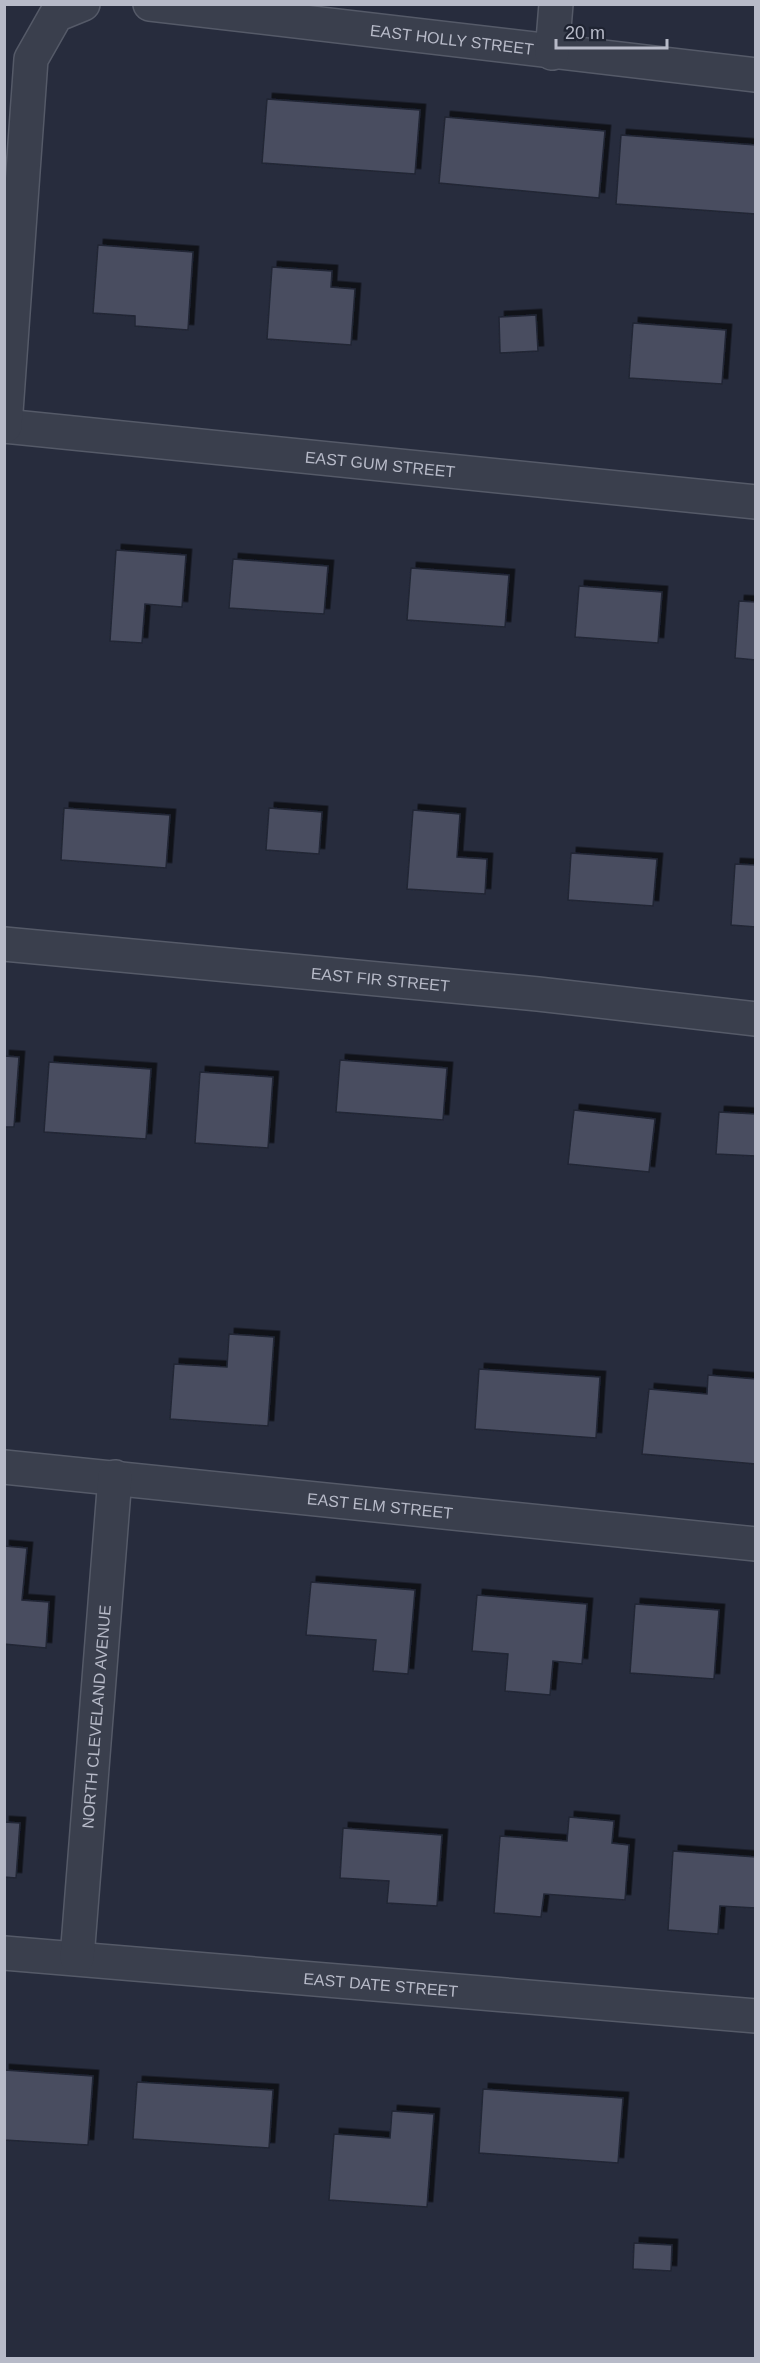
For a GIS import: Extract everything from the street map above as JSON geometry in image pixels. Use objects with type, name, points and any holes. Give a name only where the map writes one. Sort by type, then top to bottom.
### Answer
[{"type":"street","points":[[5,426],[31,59],[56,15],[83,4]]},
{"type":"street","name":"EAST HOLLY STREET","points":[[150,4],[552,53],[756,75]]},
{"type":"street","points":[[552,53],[556,4]]},
{"type":"street","name":"EAST GUM STREET","points":[[5,426],[756,502]]},
{"type":"street","name":"EAST FIR STREET","points":[[4,944],[538,994],[756,1019]]},
{"type":"street","name":"EAST ELM STREET","points":[[4,1467],[756,1544]]},
{"type":"street","name":"NORTH CLEVELAND AVENUE","points":[[77,1958],[115,1477]]},
{"type":"street","name":"EAST DATE STREET","points":[[4,1953],[756,2016]]},
{"type":"building","points":[[267,99],[420,110],[415,174],[262,163]]},
{"type":"building","points":[[445,117],[605,131],[599,198],[439,183]]},
{"type":"building","points":[[621,135],[756,145],[756,214],[616,204]]},
{"type":"building","points":[[98,245],[193,252],[188,330],[135,326],[135,316],[93,313]]},
{"type":"building","points":[[272,267],[332,271],[331,287],[355,289],[351,345],[267,339]]},
{"type":"building","points":[[536,315],[538,351],[500,353],[499,317]]},
{"type":"building","points":[[633,323],[726,330],[722,384],[629,378]]},
{"type":"building","points":[[116,550],[186,555],[182,607],[145,604],[142,643],[110,641]]},
{"type":"building","points":[[233,559],[328,566],[324,614],[229,608]]},
{"type":"building","points":[[411,568],[509,575],[505,627],[407,620]]},
{"type":"building","points":[[579,586],[662,592],[658,643],[575,637]]},
{"type":"building","points":[[739,601],[756,602],[756,660],[735,658]]},
{"type":"building","points":[[64,808],[170,815],[166,868],[61,860]]},
{"type":"building","points":[[269,808],[322,812],[319,854],[266,850]]},
{"type":"building","points":[[413,810],[460,814],[457,857],[487,859],[485,894],[407,889]]},
{"type":"building","points":[[571,853],[657,859],[653,906],[568,900]]},
{"type":"building","points":[[735,864],[756,865],[756,927],[731,925]]},
{"type":"building","points":[[4,1056],[19,1057],[14,1127],[4,1127]]},
{"type":"building","points":[[340,1060],[447,1068],[443,1120],[336,1112]]},
{"type":"building","points":[[49,1062],[151,1069],[146,1139],[44,1132]]},
{"type":"building","points":[[200,1072],[273,1077],[268,1148],[195,1143]]},
{"type":"building","points":[[574,1110],[655,1119],[649,1172],[568,1164]]},
{"type":"building","points":[[719,1112],[756,1114],[756,1156],[716,1154]]},
{"type":"building","points":[[229,1334],[274,1337],[268,1426],[170,1419],[174,1364],[227,1367]]},
{"type":"building","points":[[479,1369],[600,1377],[596,1438],[475,1429]]},
{"type":"building","points":[[708,1375],[756,1379],[756,1464],[642,1454],[649,1389],[707,1394]]},
{"type":"building","points":[[4,1546],[27,1548],[22,1600],[49,1602],[46,1648],[4,1644]]},
{"type":"building","points":[[311,1582],[415,1590],[408,1674],[373,1671],[376,1640],[306,1635]]},
{"type":"building","points":[[477,1595],[587,1604],[582,1664],[553,1661],[550,1695],[505,1691],[508,1654],[472,1651]]},
{"type":"building","points":[[635,1604],[719,1610],[714,1679],[630,1673]]},
{"type":"building","points":[[569,1817],[614,1821],[612,1843],[629,1845],[625,1900],[544,1894],[541,1917],[494,1913],[500,1836],[567,1841]]},
{"type":"building","points":[[4,1822],[20,1823],[16,1878],[4,1877]]},
{"type":"building","points":[[343,1828],[442,1835],[437,1906],[387,1903],[389,1881],[340,1878]]},
{"type":"building","points":[[673,1851],[756,1857],[756,1908],[720,1906],[718,1934],[668,1930]]},
{"type":"building","points":[[4,2070],[93,2076],[88,2145],[4,2140]]},
{"type":"building","points":[[137,2082],[273,2090],[269,2148],[133,2139]]},
{"type":"building","points":[[483,2089],[623,2098],[618,2163],[479,2153]]},
{"type":"building","points":[[392,2111],[434,2114],[427,2207],[329,2200],[334,2134],[390,2138]]},
{"type":"building","points":[[634,2243],[672,2245],[671,2271],[633,2269]]}]
